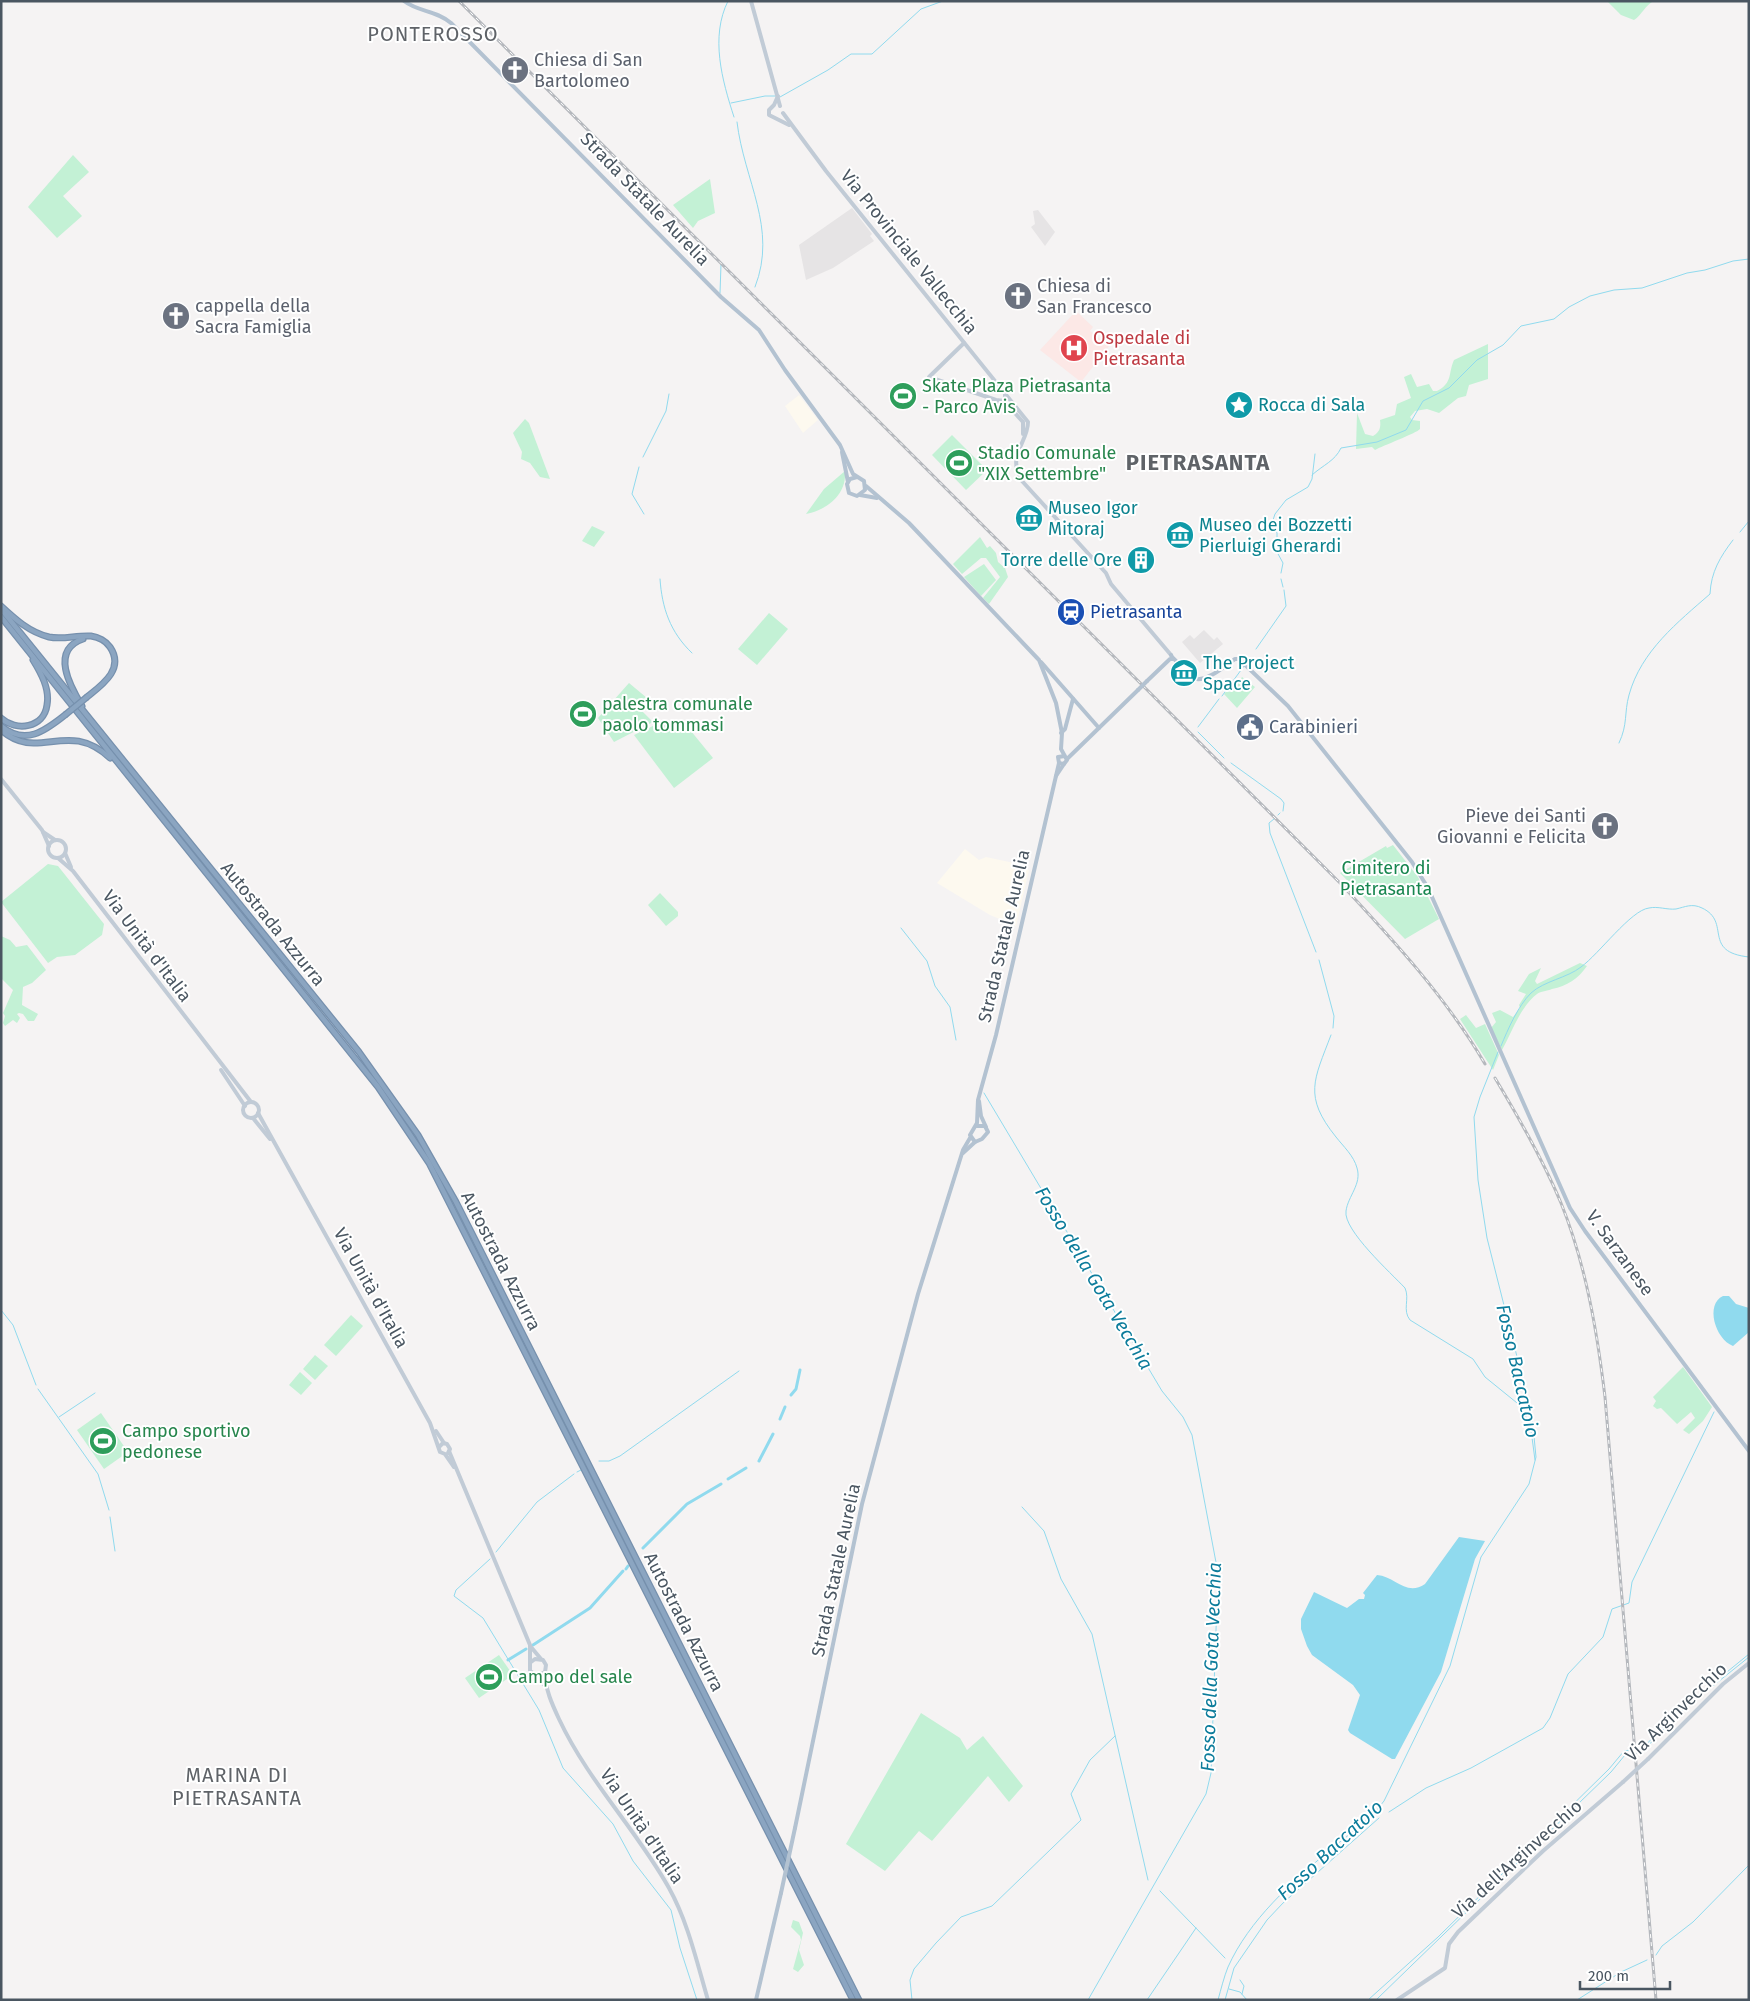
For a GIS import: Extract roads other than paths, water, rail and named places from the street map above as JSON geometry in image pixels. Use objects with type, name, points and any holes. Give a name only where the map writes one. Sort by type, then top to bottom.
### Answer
[{"type":"highway","points":[[1,607],[20,624],[34,632],[61,638],[92,636],[108,644],[114,656],[113,670],[107,680],[46,730],[29,736],[13,734],[1,726]]},
{"type":"highway","name":"Autostrada Azzurra","points":[[1,607],[359,1052],[402,1110],[456,1202],[859,2000]]},
{"type":"highway","name":"Autostrada Azzurra","points":[[1,617],[121,769],[354,1056],[396,1112],[429,1163],[853,2000]]},
{"type":"highway","points":[[1,718],[15,726],[27,726],[42,716],[47,704],[47,694],[42,677],[15,634]]},
{"type":"highway","points":[[87,696],[106,679],[113,664],[112,655],[107,646],[98,640],[88,638],[79,640],[71,646],[64,663],[70,685],[89,718]]},
{"type":"highway","points":[[1,726],[14,739],[27,743],[70,739],[83,741],[103,752],[121,769]]},
{"type":"main road","name":"Strada Statale Aurelia","points":[[404,1],[415,7],[439,14],[451,23],[721,297],[755,325],[785,370],[840,445],[851,470],[858,477]]},
{"type":"main road","name":"Via Provinciale Vallecchia","points":[[751,1],[783,114],[1013,406],[1028,422],[1023,436]]},
{"type":"main road","points":[[779,95],[774,105],[770,108],[769,114],[773,119],[778,119],[783,114]]},
{"type":"main road","points":[[774,105],[780,106]]},
{"type":"main road","name":"Via Provinciale Vallecchia","points":[[778,119],[792,127]]},
{"type":"main road","points":[[964,343],[929,377],[996,400],[1005,401],[1004,394]]},
{"type":"main road","points":[[996,400],[1023,422],[1023,436],[1016,458],[1018,474],[1100,566],[1118,592],[1171,657],[1099,728],[1066,757],[1054,780]]},
{"type":"main road","points":[[1009,409],[1013,406]]},
{"type":"main road","name":"Strada Statale Aurelia","points":[[840,445],[848,482]]},
{"type":"main road","points":[[877,498],[849,493],[847,489],[848,482],[858,477],[864,481],[877,498],[909,523],[1099,728]]},
{"type":"main road","points":[[860,495],[866,486]]},
{"type":"main road","name":"V. Sarzanese","points":[[1171,657],[1191,677],[1198,679],[1209,675],[1237,658],[1288,706],[1412,862],[1428,888],[1570,1208],[1585,1231],[1749,1451]]},
{"type":"main road","points":[[1038,660],[1056,704],[1062,733],[1062,749],[1066,757]]},
{"type":"main road","points":[[1066,757],[1059,756],[1062,733],[1065,729],[1073,699]]},
{"type":"main road","points":[[1095,723],[1104,722]]},
{"type":"main road","name":"Strada Statale Aurelia","points":[[755,1999],[795,1828],[862,1504],[918,1294],[962,1155],[970,1138],[971,1131],[976,1126],[979,1096],[996,1035],[1059,756]]},
{"type":"main road","points":[[1058,763],[1064,764]]},
{"type":"main road","points":[[1,779],[42,830],[55,840],[65,844],[65,853],[73,871]]},
{"type":"main road","points":[[42,830],[49,846],[49,853],[58,858],[65,853]]},
{"type":"main road","points":[[49,846],[55,840]]},
{"type":"main road","name":"Via Unità d'Italia","points":[[58,858],[73,871],[211,1053],[251,1102]]},
{"type":"main road","name":"Via Unità d'Italia","points":[[211,1053],[245,1106]]},
{"type":"main road","name":"Strada Statale Aurelia","points":[[962,1155],[975,1142],[986,1136],[988,1130],[981,1116],[979,1096]]},
{"type":"main road","points":[[251,1102],[258,1107],[258,1114],[275,1144],[253,1118],[245,1115],[245,1106],[251,1102]]},
{"type":"main road","points":[[253,1118],[258,1114]]},
{"type":"main road","points":[[976,1126],[986,1127]]},
{"type":"main road","points":[[970,1138],[975,1142]]},
{"type":"main road","name":"Via Unità d'Italia","points":[[275,1144],[430,1423],[439,1447]]},
{"type":"main road","points":[[430,1423],[444,1443],[449,1445],[454,1467],[530,1645],[546,1665],[545,1672],[536,1675]]},
{"type":"main road","points":[[444,1443],[439,1447],[440,1452],[444,1454],[454,1467]]},
{"type":"main road","points":[[444,1454],[449,1451]]},
{"type":"main road","points":[[530,1645],[530,1669],[546,1688]]},
{"type":"main road","points":[[531,1662],[541,1659]]},
{"type":"main road","name":"Via Arginvecchio","points":[[1623,1782],[1723,1684],[1749,1663]]},
{"type":"main road","name":"Via Unità d'Italia","points":[[545,1672],[546,1688],[565,1731],[585,1768],[669,1888],[682,1915],[708,2000]]},
{"type":"main road","name":"Via dell'Arginvecchio","points":[[1397,2000],[1445,1968],[1449,1944],[1458,1932],[1543,1851],[1623,1782]]},
{"type":"water","points":[[1723,1296],[1729,1296],[1736,1304],[1749,1308],[1749,1332],[1733,1346],[1721,1336],[1714,1321],[1714,1306]]},
{"type":"water","points":[[1459,1537],[1485,1541],[1475,1559],[1441,1672],[1395,1759],[1392,1759],[1348,1730],[1360,1695],[1353,1685],[1312,1655],[1301,1629],[1301,1619],[1314,1592],[1347,1608],[1359,1599],[1364,1599],[1365,1595],[1363,1593],[1377,1575],[1406,1587],[1412,1588],[1425,1584]]},
{"type":"waterway","points":[[728,1],[720,29],[719,44],[722,74],[734,117]]},
{"type":"waterway","points":[[780,97],[828,70],[851,54],[872,54],[921,9],[943,1]]},
{"type":"waterway","points":[[731,103],[765,96],[775,96]]},
{"type":"waterway","points":[[737,122],[761,224],[763,245],[761,265],[755,287]]},
{"type":"waterway","points":[[1312,475],[1332,460],[1341,448],[1377,442],[1406,430],[1423,401],[1449,388],[1477,360],[1503,345],[1521,326],[1554,319],[1569,307],[1590,296],[1614,290],[1642,288],[1687,273],[1705,270],[1733,261],[1749,259]]},
{"type":"waterway","points":[[720,293],[721,265]]},
{"type":"waterway","points":[[643,457],[666,411],[669,394]]},
{"type":"waterway","points":[[1281,573],[1283,563],[1277,552],[1277,533],[1273,520],[1275,514],[1286,500],[1308,487],[1312,479],[1315,454]]},
{"type":"waterway","points":[[639,467],[632,494],[644,514]]},
{"type":"waterway","points":[[1740,532],[1749,521]]},
{"type":"waterway","points":[[1619,743],[1624,730],[1629,695],[1642,665],[1662,638],[1710,594],[1712,579],[1717,565],[1733,540]]},
{"type":"waterway","points":[[660,579],[665,610],[678,637],[692,653]]},
{"type":"waterway","points":[[1281,579],[1283,587]]},
{"type":"waterway","points":[[1256,649],[1286,606],[1284,590]]},
{"type":"waterway","points":[[1222,696],[1244,666]]},
{"type":"waterway","points":[[1198,727],[1219,699]]},
{"type":"waterway","points":[[1198,732],[1224,758]]},
{"type":"waterway","points":[[1231,763],[1281,799],[1284,803],[1283,811]]},
{"type":"waterway","points":[[1274,819],[1269,823],[1270,833],[1316,952]]},
{"type":"waterway","name":"Fosso Baccatoio","points":[[1501,1046],[1510,1025],[1531,993],[1542,985],[1581,967],[1633,916],[1649,908],[1676,909],[1686,906],[1702,908],[1711,914],[1721,943],[1726,949],[1734,954],[1749,957]]},
{"type":"waterway","name":"Fosso della Gota Vecchia","points":[[901,928],[927,961],[935,986],[950,1007],[956,1040]]},
{"type":"waterway","points":[[1319,960],[1334,1016],[1333,1028]]},
{"type":"waterway","points":[[1331,1035],[1316,1076],[1315,1099],[1326,1123],[1356,1164],[1358,1179],[1347,1206],[1347,1219],[1360,1240],[1405,1288],[1407,1296],[1406,1308],[1410,1320],[1473,1359],[1485,1377],[1522,1407],[1531,1430],[1535,1460]]},
{"type":"waterway","name":"Fosso Baccatoio","points":[[1218,2000],[1228,1967],[1247,1933],[1259,1918],[1287,1889],[1365,1821],[1384,1801],[1450,1666],[1481,1557],[1529,1484],[1536,1457],[1532,1416],[1487,1238],[1478,1180],[1474,1117],[1498,1052]]},
{"type":"waterway","name":"Fosso della Gota Vecchia","points":[[984,1093],[1162,1391],[1183,1417],[1192,1435],[1218,1573],[1211,1773],[1206,1794],[1088,2000]]},
{"type":"waterway","points":[[1,1310],[13,1325],[36,1385]]},
{"type":"waterway","points":[[791,1395],[796,1389],[800,1370]]},
{"type":"waterway","points":[[599,1461],[609,1461],[620,1456],[739,1371]]},
{"type":"waterway","points":[[38,1389],[98,1474],[109,1510]]},
{"type":"waterway","points":[[59,1417],[95,1393]]},
{"type":"waterway","points":[[780,1419],[785,1407]]},
{"type":"waterway","points":[[1389,1812],[1426,1788],[1471,1768],[1543,1728],[1550,1718],[1568,1674],[1603,1637],[1612,1609],[1629,1603],[1632,1582],[1714,1412]]},
{"type":"waterway","points":[[759,1461],[773,1434]]},
{"type":"waterway","points":[[728,1479],[746,1468]]},
{"type":"waterway","points":[[577,1472],[581,1470]]},
{"type":"waterway","points":[[496,1552],[537,1502],[574,1474]]},
{"type":"waterway","points":[[643,1548],[687,1504],[721,1484]]},
{"type":"waterway","points":[[1022,1507],[1044,1531],[1061,1579],[1092,1634],[1148,1880]]},
{"type":"waterway","points":[[110,1517],[115,1551]]},
{"type":"waterway","points":[[490,1559],[456,1590],[454,1596],[483,1618],[539,1710],[563,1768],[613,1824],[633,1861],[671,1910],[680,1948],[697,2000]]},
{"type":"waterway","points":[[533,1645],[590,1608],[623,1571]]},
{"type":"waterway","points":[[508,1660],[526,1649]]},
{"type":"waterway","points":[[1368,2000],[1438,1937],[1609,1769],[1624,1751],[1643,1748],[1673,1716],[1749,1654]]},
{"type":"waterway","points":[[1376,2000],[1611,1772],[1625,1755],[1637,1753],[1645,1749],[1678,1714],[1749,1657]]},
{"type":"waterway","points":[[912,2000],[910,1980],[914,1969],[936,1943],[961,1917],[992,1906],[1081,1820],[1071,1794],[1090,1760],[1115,1736]]},
{"type":"waterway","points":[[1225,2000],[1234,1968],[1267,1920],[1283,1903],[1379,1818]]},
{"type":"waterway","points":[[1656,1955],[1662,1946],[1693,1922],[1749,1865]]},
{"type":"waterway","points":[[1160,1891],[1225,1958]]},
{"type":"waterway","points":[[1147,2000],[1196,1928]]},
{"type":"waterway","points":[[1577,2000],[1621,1972],[1647,1960]]},
{"type":"waterway","points":[[1240,1980],[1244,1986],[1242,1994]]},
{"type":"waterway","points":[[1229,1989],[1240,1992],[1247,2000]]},
{"type":"railway","points":[[459,1],[1341,884],[1436,992],[1470,1039],[1485,1064]]},
{"type":"railway","points":[[1495,1078],[1530,1139],[1561,1203],[1584,1274],[1594,1323],[1605,1397],[1656,2000]]},
{"type":"place","name":"Chiesa di San Bartolomeo","points":[[515,70]]},
{"type":"place","name":"Chiesa di San Francesco","points":[[1018,296]]},
{"type":"place","name":"cappella della Sacra Famiglia","points":[[176,316]]},
{"type":"place","name":"Ospedale di Pietrasanta","points":[[1074,348]]},
{"type":"place","name":"Skate Plaza Pietrasanta - Parco Avis","points":[[903,396]]},
{"type":"place","name":"Rocca di Sala","points":[[1239,405]]},
{"type":"place","name":"Stadio Comunale \"XIX Settembre\"","points":[[959,463]]},
{"type":"place","name":"Museo Igor Mitoraj","points":[[1029,518]]},
{"type":"place","name":"Museo dei Bozzetti Pierluigi Gherardi","points":[[1180,535]]},
{"type":"place","name":"Torre delle Ore","points":[[1141,560]]},
{"type":"place","name":"Pietrasanta","points":[[1071,612]]},
{"type":"place","name":"The Project Space","points":[[1184,673]]},
{"type":"place","name":"palestra comunale paolo tommasi","points":[[583,714]]},
{"type":"place","name":"Carabinieri","points":[[1250,727]]},
{"type":"place","name":"Pieve dei Santi Giovanni e Felicita","points":[[1605,826]]},
{"type":"place","name":"Campo sportivo pedonese","points":[[103,1441]]},
{"type":"place","name":"Campo del sale","points":[[489,1677]]},
{"type":"district","name":"PONTEROSSO","points":[[433,34]]},
{"type":"district","name":"PIETRASANTA","points":[[1198,462]]},
{"type":"district","name":"MARINA DI PIETRASANTA","points":[[237,1786]]},
{"type":"park label","name":"Cimitero di Pietrasanta","points":[[1386,878]]}]
